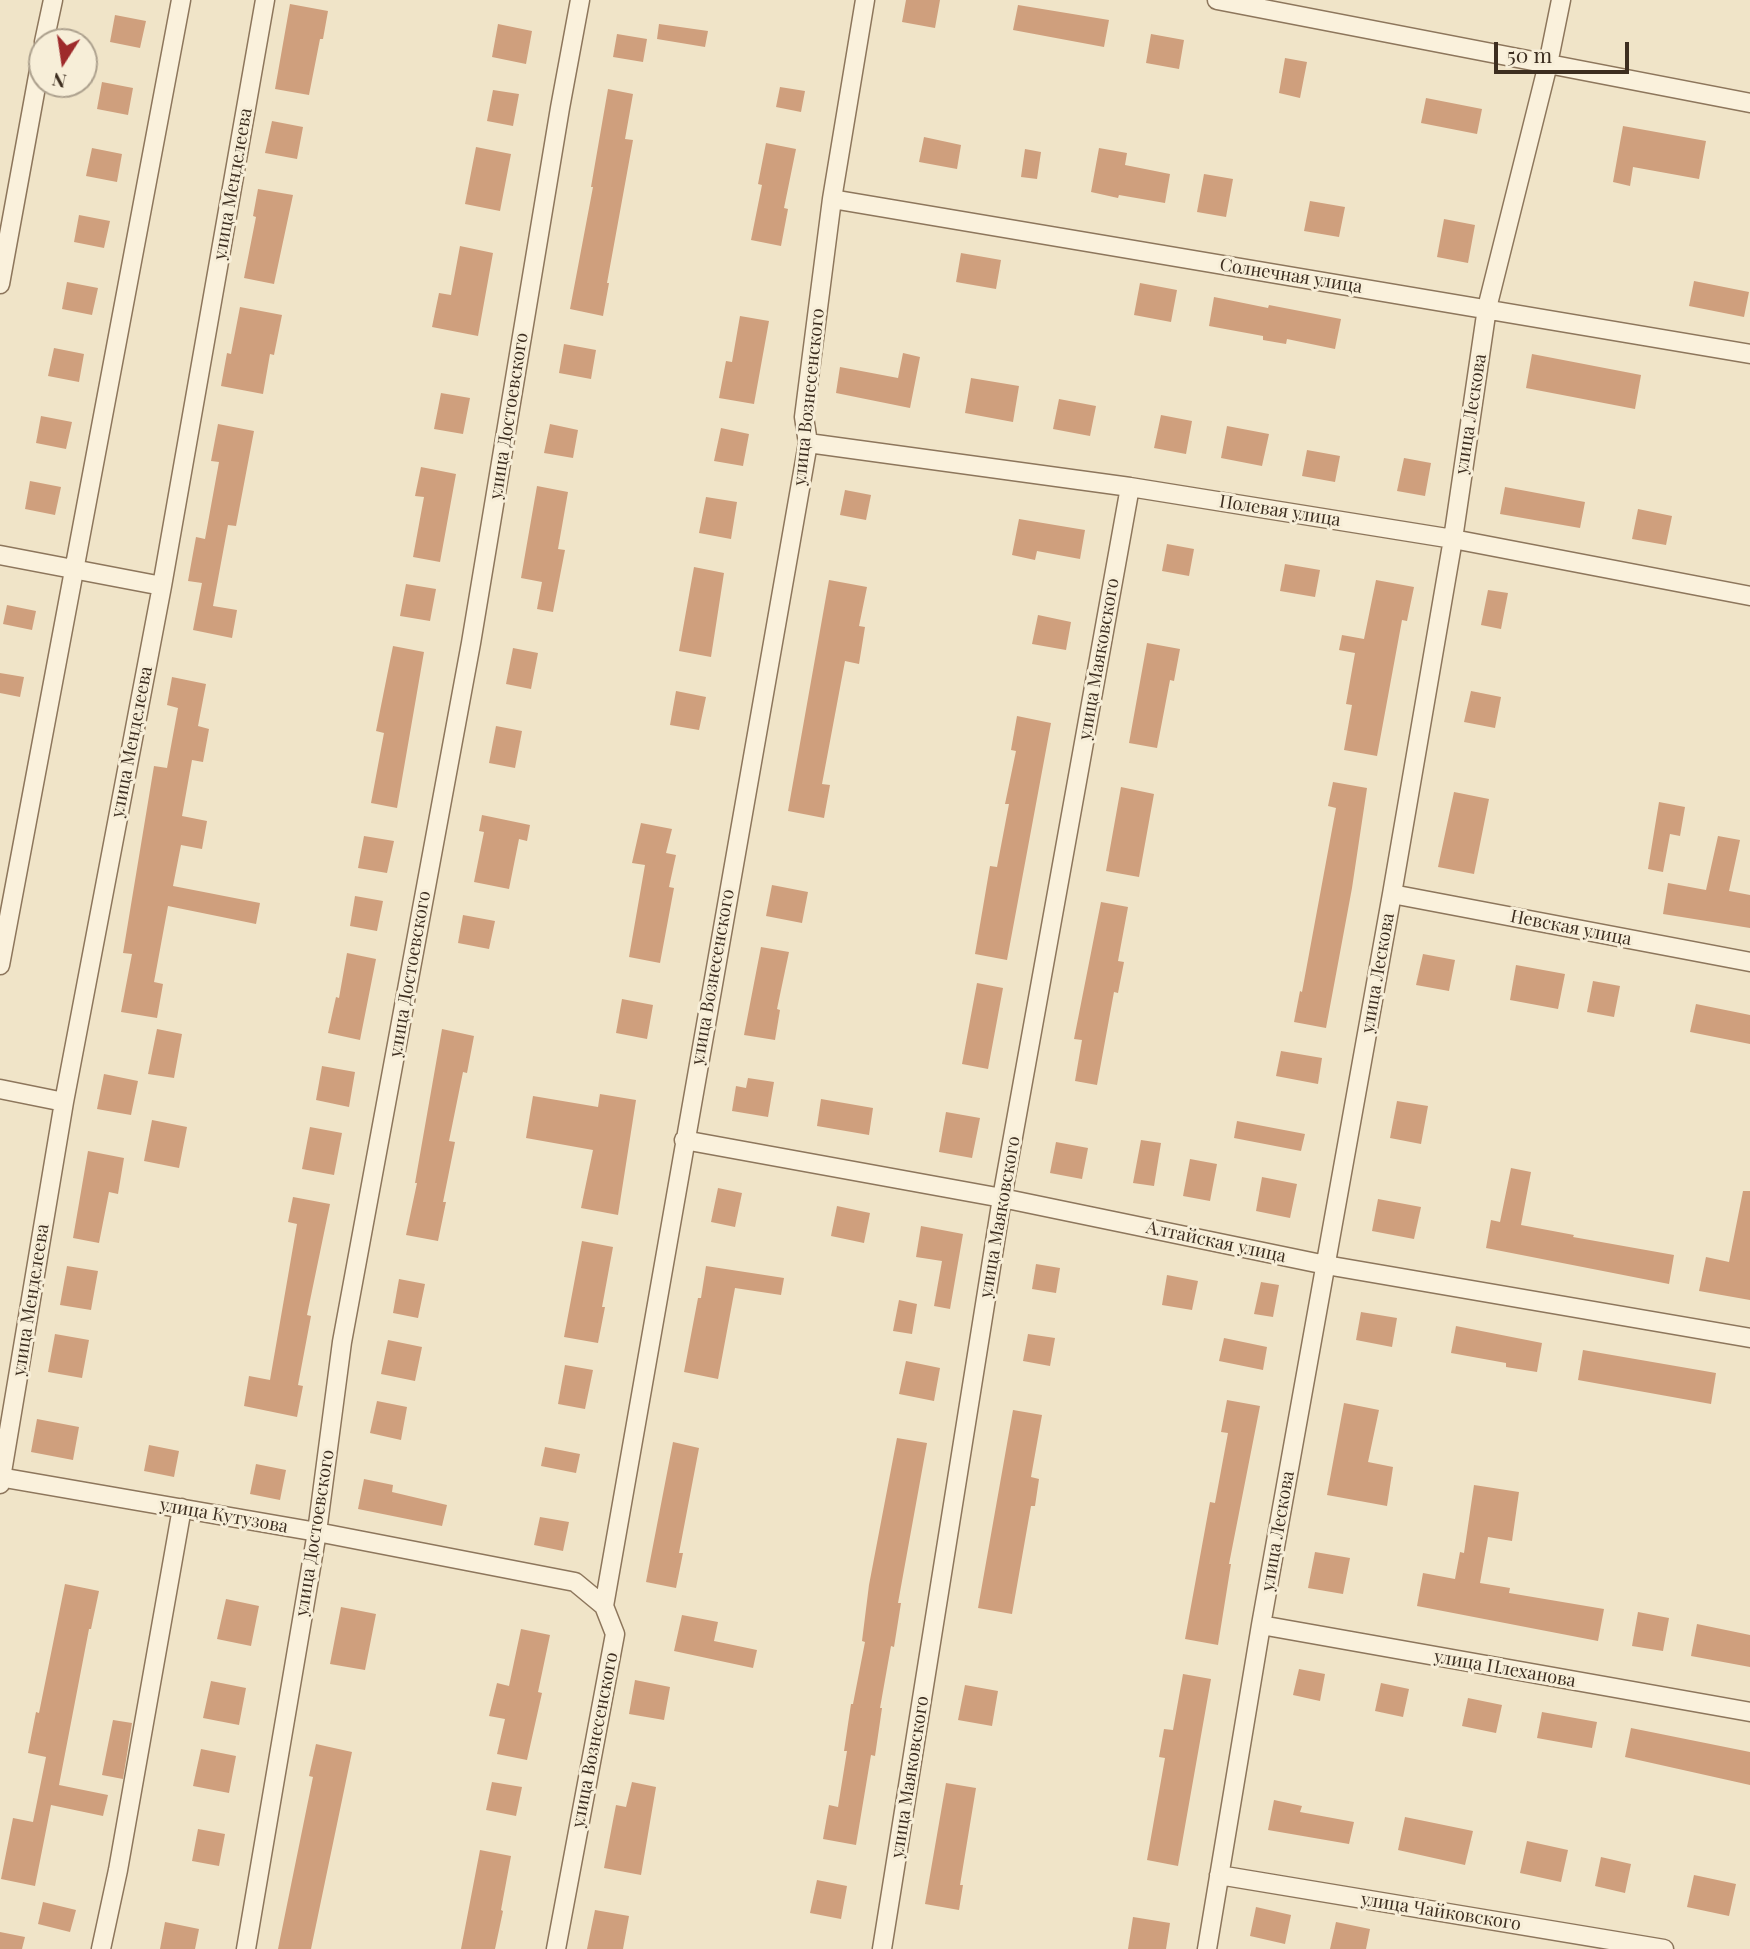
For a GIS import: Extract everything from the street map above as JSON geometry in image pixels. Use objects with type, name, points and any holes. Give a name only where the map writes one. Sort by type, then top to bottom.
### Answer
[{"type":"street","points":[[47,28],[53,0]]},
{"type":"street","points":[[0,965],[181,0]]},
{"type":"street","name":"улица Менделеева","points":[[0,1479],[7,1393],[162,586],[265,0]]},
{"type":"street","name":"улица Достоевского","points":[[246,1949],[317,1532],[342,1342],[471,643],[580,0]]},
{"type":"street","name":"улица Вознесенского","points":[[556,1949],[615,1634],[604,1606],[808,443],[804,417],[832,200],[865,0]]},
{"type":"street","points":[[1217,0],[1750,103]]},
{"type":"street","name":"улица Лескова","points":[[1207,1949],[1261,1625],[1453,539],[1487,308],[1548,64],[1561,0]]},
{"type":"street","points":[[0,284],[34,98]]},
{"type":"street","name":"Солнечная улица","points":[[832,200],[1750,354]]},
{"type":"street","name":"Полевая улица","points":[[808,443],[1130,487],[1453,539],[1750,596]]},
{"type":"street","name":"улица Маяковского","points":[[882,1949],[1002,1199],[1130,487]]},
{"type":"street","points":[[0,555],[162,586]]},
{"type":"street","name":"Невская улица","points":[[1392,894],[1750,962]]},
{"type":"street","points":[[0,1089],[64,1102]]},
{"type":"street","name":"Алтайская улица","points":[[684,1140],[1002,1199],[1325,1265],[1750,1338]]},
{"type":"street","name":"улица Кутузова","points":[[0,1479],[317,1532],[575,1582],[604,1606]]},
{"type":"street","points":[[101,1949],[118,1870],[182,1508]]},
{"type":"street","name":"улица Плеханова","points":[[1261,1625],[1750,1712]]},
{"type":"street","name":"улица Чайковского","points":[[1219,1875],[1664,1949]]},
{"type":"building","points":[[906,0],[940,0],[935,28],[902,22]]},
{"type":"building","points":[[290,4],[328,11],[309,95],[275,89]]},
{"type":"building","points":[[1018,5],[1109,20],[1104,47],[1013,30]]},
{"type":"building","points":[[115,15],[146,21],[140,48],[110,42]]},
{"type":"building","points":[[498,24],[532,31],[526,64],[492,57]]},
{"type":"building","points":[[659,24],[708,31],[705,47],[657,39]]},
{"type":"building","points":[[617,34],[647,39],[643,62],[613,57]]},
{"type":"building","points":[[1151,34],[1184,40],[1179,69],[1146,63]]},
{"type":"building","points":[[1285,58],[1307,62],[1300,98],[1279,93]]},
{"type":"building","points":[[102,82],[133,88],[128,115],[97,109]]},
{"type":"building","points":[[780,87],[805,91],[801,112],[776,107]]},
{"type":"building","points":[[608,89],[633,94],[625,139],[633,140],[603,316],[570,309]]},
{"type":"building","points":[[493,90],[519,94],[513,126],[487,121]]},
{"type":"building","points":[[1426,98],[1482,109],[1477,134],[1421,123]]},
{"type":"building","points":[[272,121],[303,127],[297,159],[265,153]]},
{"type":"building","points":[[1623,126],[1706,141],[1699,179],[1633,167],[1630,186],[1613,182]]},
{"type":"building","points":[[924,137],[961,145],[957,169],[919,162]]},
{"type":"building","points":[[766,143],[796,149],[784,208],[788,209],[781,246],[751,240],[762,185],[758,184]]},
{"type":"building","points":[[476,147],[511,154],[500,211],[465,204]]},
{"type":"building","points":[[92,148],[122,154],[117,182],[86,176]]},
{"type":"building","points":[[1099,148],[1127,153],[1125,165],[1170,174],[1165,203],[1091,192]]},
{"type":"building","points":[[1025,149],[1041,152],[1037,179],[1021,177]]},
{"type":"building","points":[[1204,174],[1233,179],[1226,217],[1197,212]]},
{"type":"building","points":[[258,189],[293,195],[274,284],[244,278],[256,217],[253,216]]},
{"type":"building","points":[[1310,201],[1345,207],[1339,237],[1304,231]]},
{"type":"building","points":[[79,215],[110,221],[104,248],[74,242]]},
{"type":"building","points":[[1444,219],[1475,225],[1468,263],[1437,257]]},
{"type":"building","points":[[460,246],[493,253],[478,336],[432,327],[439,293],[451,295]]},
{"type":"building","points":[[961,253],[1001,260],[996,289],[956,282]]},
{"type":"building","points":[[1694,281],[1749,292],[1744,317],[1689,306]]},
{"type":"building","points":[[67,282],[98,288],[92,315],[62,309]]},
{"type":"building","points":[[1140,283],[1177,290],[1171,322],[1134,315]]},
{"type":"building","points":[[1214,297],[1341,319],[1335,349],[1287,339],[1286,344],[1263,340],[1263,336],[1209,326]]},
{"type":"building","points":[[240,307],[282,315],[274,355],[270,354],[263,394],[221,386],[227,353],[231,354]]},
{"type":"building","points":[[740,316],[769,321],[754,404],[719,398],[726,361],[732,362]]},
{"type":"building","points":[[564,344],[596,350],[591,379],[559,373]]},
{"type":"building","points":[[54,348],[84,354],[79,382],[48,376]]},
{"type":"building","points":[[903,353],[920,357],[910,408],[836,393],[840,367],[898,378]]},
{"type":"building","points":[[1532,354],[1641,375],[1635,409],[1526,388]]},
{"type":"building","points":[[971,378],[1019,386],[1013,422],[965,413]]},
{"type":"building","points":[[441,393],[470,398],[463,434],[434,429]]},
{"type":"building","points":[[1059,399],[1096,406],[1090,436],[1053,429]]},
{"type":"building","points":[[1161,415],[1192,421],[1186,454],[1154,448]]},
{"type":"building","points":[[41,416],[72,422],[66,449],[36,443]]},
{"type":"building","points":[[218,424],[254,431],[236,526],[228,525],[213,606],[237,610],[232,638],[193,630],[202,583],[188,581],[196,537],[205,539],[219,462],[211,461]]},
{"type":"building","points":[[550,424],[578,430],[573,458],[544,453]]},
{"type":"building","points":[[1227,426],[1269,434],[1262,466],[1221,458]]},
{"type":"building","points":[[721,428],[749,434],[743,466],[714,461]]},
{"type":"building","points":[[1307,450],[1340,456],[1335,482],[1302,476]]},
{"type":"building","points":[[1404,458],[1431,463],[1425,496],[1397,491]]},
{"type":"building","points":[[421,467],[456,474],[440,562],[413,557],[424,497],[415,496]]},
{"type":"building","points":[[30,481],[61,487],[55,515],[25,509]]},
{"type":"building","points":[[537,486],[568,492],[558,549],[565,550],[553,612],[537,609],[542,582],[521,578]]},
{"type":"building","points":[[1505,487],[1585,502],[1580,528],[1500,514]]},
{"type":"building","points":[[845,490],[871,495],[866,520],[840,515]]},
{"type":"building","points":[[706,497],[737,502],[731,539],[699,533]]},
{"type":"building","points":[[1638,509],[1672,516],[1666,545],[1632,539]]},
{"type":"building","points":[[1019,519],[1085,530],[1080,559],[1037,551],[1035,560],[1012,555]]},
{"type":"building","points":[[1167,544],[1194,549],[1189,576],[1162,571]]},
{"type":"building","points":[[1285,564],[1320,570],[1315,597],[1280,591]]},
{"type":"building","points":[[694,567],[724,573],[711,657],[679,651]]},
{"type":"building","points":[[829,580],[867,587],[859,626],[865,627],[859,664],[845,661],[822,784],[830,785],[824,818],[788,811]]},
{"type":"building","points":[[1376,580],[1414,587],[1407,621],[1402,620],[1377,756],[1344,750],[1352,705],[1346,704],[1355,653],[1339,650],[1342,635],[1364,639]]},
{"type":"building","points":[[406,584],[436,589],[430,621],[400,616]]},
{"type":"building","points":[[1488,590],[1508,593],[1501,629],[1481,625]]},
{"type":"building","points":[[7,605],[36,611],[32,630],[3,624]]},
{"type":"building","points":[[1038,615],[1071,622],[1066,650],[1032,644]]},
{"type":"building","points":[[1147,643],[1180,649],[1174,681],[1170,680],[1157,748],[1129,743]]},
{"type":"building","points":[[393,646],[424,652],[397,808],[371,803],[384,733],[376,731]]},
{"type":"building","points":[[513,648],[538,653],[531,689],[506,684]]},
{"type":"building","points":[[0,673],[24,677],[20,697],[0,693]]},
{"type":"building","points":[[172,677],[206,684],[198,726],[209,729],[203,762],[192,760],[182,816],[207,821],[202,849],[181,845],[173,886],[260,903],[256,924],[168,906],[154,982],[163,984],[157,1018],[121,1012],[132,954],[123,953],[154,766],[167,768],[178,708],[167,705]]},
{"type":"building","points":[[676,691],[706,697],[699,730],[670,725]]},
{"type":"building","points":[[1471,691],[1501,697],[1495,728],[1464,722]]},
{"type":"building","points":[[1017,716],[1051,723],[1007,960],[975,954],[990,866],[997,867],[1009,804],[1005,804],[1016,751],[1011,750]]},
{"type":"building","points":[[496,726],[522,731],[515,768],[489,763]]},
{"type":"building","points":[[1333,782],[1367,788],[1326,1028],[1294,1022],[1336,808],[1328,806]]},
{"type":"building","points":[[1121,787],[1154,794],[1139,877],[1106,871]]},
{"type":"building","points":[[1454,792],[1489,799],[1474,874],[1438,867]]},
{"type":"building","points":[[1659,802],[1685,807],[1680,836],[1670,834],[1663,872],[1648,869]]},
{"type":"building","points":[[482,815],[530,825],[527,841],[519,839],[509,889],[474,882],[484,832],[479,831]]},
{"type":"building","points":[[641,823],[672,829],[666,853],[676,855],[669,887],[674,888],[660,963],[629,957],[645,865],[632,863]]},
{"type":"building","points":[[364,836],[394,841],[387,873],[358,868]]},
{"type":"building","points":[[1718,836],[1740,840],[1729,891],[1750,895],[1750,928],[1663,914],[1668,883],[1706,890]]},
{"type":"building","points":[[772,885],[808,892],[802,923],[766,916]]},
{"type":"building","points":[[355,896],[383,901],[377,931],[350,926]]},
{"type":"building","points":[[1101,902],[1128,907],[1118,961],[1124,962],[1118,993],[1114,992],[1097,1085],[1075,1081],[1082,1040],[1074,1039]]},
{"type":"building","points":[[463,915],[495,921],[489,949],[458,943]]},
{"type":"building","points":[[761,947],[789,952],[777,1009],[780,1010],[775,1040],[744,1035]]},
{"type":"building","points":[[347,953],[376,959],[360,1040],[328,1033],[336,997],[339,998]]},
{"type":"building","points":[[1423,954],[1455,960],[1449,991],[1416,985]]},
{"type":"building","points":[[1516,965],[1565,974],[1558,1009],[1510,1000]]},
{"type":"building","points":[[1593,981],[1620,986],[1614,1017],[1587,1012]]},
{"type":"building","points":[[977,983],[1003,988],[988,1069],[962,1064]]},
{"type":"building","points":[[622,999],[653,1005],[647,1039],[616,1033]]},
{"type":"building","points":[[1696,1004],[1750,1015],[1750,1044],[1690,1032]]},
{"type":"building","points":[[157,1029],[182,1034],[174,1078],[148,1074]]},
{"type":"building","points":[[442,1029],[474,1036],[467,1073],[463,1072],[449,1141],[455,1142],[438,1241],[406,1235]]},
{"type":"building","points":[[1281,1051],[1322,1058],[1318,1084],[1276,1076]]},
{"type":"building","points":[[322,1066],[355,1072],[349,1107],[316,1100]]},
{"type":"building","points":[[104,1074],[138,1081],[131,1115],[97,1109]]},
{"type":"building","points":[[748,1078],[774,1082],[768,1117],[732,1111],[736,1086],[746,1088]]},
{"type":"building","points":[[600,1094],[636,1100],[618,1215],[581,1208],[593,1150],[526,1138],[533,1096],[598,1107]]},
{"type":"building","points":[[821,1099],[873,1108],[869,1135],[817,1126]]},
{"type":"building","points":[[1397,1101],[1428,1106],[1421,1144],[1390,1138]]},
{"type":"building","points":[[946,1112],[980,1118],[972,1158],[939,1152]]},
{"type":"building","points":[[152,1120],[187,1127],[179,1168],[144,1161]]},
{"type":"building","points":[[1237,1121],[1305,1134],[1301,1151],[1234,1138]]},
{"type":"building","points":[[310,1127],[342,1133],[334,1175],[302,1169]]},
{"type":"building","points":[[1141,1140],[1161,1143],[1154,1186],[1133,1183]]},
{"type":"building","points":[[1056,1142],[1088,1148],[1082,1179],[1050,1173]]},
{"type":"building","points":[[88,1151],[124,1158],[118,1194],[109,1192],[99,1243],[73,1238]]},
{"type":"building","points":[[1190,1159],[1217,1164],[1210,1201],[1183,1196]]},
{"type":"building","points":[[1511,1168],[1531,1172],[1521,1225],[1674,1255],[1669,1284],[1486,1248],[1491,1220],[1500,1222]]},
{"type":"building","points":[[1262,1177],[1297,1184],[1290,1218],[1256,1211]]},
{"type":"building","points":[[718,1188],[742,1193],[735,1227],[711,1222]]},
{"type":"building","points":[[1743,1191],[1750,1191],[1750,1300],[1699,1291],[1706,1257],[1729,1262]]},
{"type":"building","points":[[293,1197],[330,1204],[307,1315],[311,1316],[298,1385],[303,1386],[297,1417],[244,1406],[249,1376],[270,1380],[297,1224],[288,1222]]},
{"type":"building","points":[[1378,1199],[1421,1207],[1414,1239],[1372,1231]]},
{"type":"building","points":[[837,1206],[870,1213],[864,1243],[831,1236]]},
{"type":"building","points":[[921,1226],[963,1234],[950,1309],[934,1306],[942,1261],[916,1257]]},
{"type":"building","points":[[582,1241],[613,1247],[598,1343],[564,1337]]},
{"type":"building","points":[[1036,1264],[1060,1268],[1056,1293],[1032,1289]]},
{"type":"building","points":[[67,1266],[98,1271],[91,1310],[60,1305]]},
{"type":"building","points":[[706,1266],[784,1278],[781,1295],[735,1288],[718,1379],[684,1372]]},
{"type":"building","points":[[1167,1275],[1198,1281],[1192,1310],[1162,1305]]},
{"type":"building","points":[[399,1279],[425,1284],[418,1318],[393,1313]]},
{"type":"building","points":[[1261,1282],[1279,1285],[1273,1317],[1254,1314]]},
{"type":"building","points":[[899,1300],[917,1304],[912,1334],[893,1331]]},
{"type":"building","points":[[1361,1312],[1397,1318],[1392,1347],[1356,1340]]},
{"type":"building","points":[[1456,1326],[1542,1343],[1537,1372],[1506,1367],[1506,1363],[1451,1353]]},
{"type":"building","points":[[55,1334],[89,1340],[82,1378],[48,1372]]},
{"type":"building","points":[[1028,1334],[1055,1338],[1050,1366],[1023,1361]]},
{"type":"building","points":[[1224,1338],[1267,1347],[1263,1370],[1219,1361]]},
{"type":"building","points":[[388,1340],[422,1347],[415,1381],[381,1374]]},
{"type":"building","points":[[1583,1350],[1716,1373],[1711,1404],[1578,1380]]},
{"type":"building","points":[[906,1361],[940,1368],[934,1401],[899,1394]]},
{"type":"building","points":[[565,1365],[593,1370],[585,1409],[558,1404]]},
{"type":"building","points":[[1227,1400],[1260,1406],[1229,1564],[1218,1645],[1185,1639],[1210,1502],[1215,1503],[1228,1433],[1221,1432]]},
{"type":"building","points":[[377,1401],[407,1407],[401,1440],[370,1433]]},
{"type":"building","points":[[1344,1403],[1379,1410],[1368,1462],[1393,1467],[1387,1506],[1327,1495]]},
{"type":"building","points":[[1013,1410],[1042,1415],[1031,1477],[1039,1479],[1035,1506],[1031,1506],[1012,1614],[978,1608]]},
{"type":"building","points":[[37,1419],[79,1427],[73,1460],[31,1452]]},
{"type":"building","points":[[897,1438],[927,1443],[898,1603],[901,1603],[894,1647],[891,1646],[880,1708],[875,1756],[871,1755],[856,1845],[823,1839],[829,1805],[838,1807],[851,1704],[865,1642],[862,1641],[869,1585]]},
{"type":"building","points":[[673,1442],[699,1448],[679,1553],[683,1553],[676,1588],[646,1582]]},
{"type":"building","points":[[149,1445],[179,1451],[174,1477],[144,1471]]},
{"type":"building","points":[[545,1447],[580,1454],[576,1473],[541,1466]]},
{"type":"building","points":[[256,1464],[286,1470],[280,1500],[250,1494]]},
{"type":"building","points":[[364,1479],[393,1485],[392,1492],[447,1505],[442,1526],[358,1509]]},
{"type":"building","points":[[1474,1485],[1519,1492],[1512,1541],[1488,1537],[1480,1583],[1510,1588],[1509,1593],[1604,1609],[1598,1641],[1417,1606],[1423,1573],[1455,1579],[1460,1552],[1464,1553]]},
{"type":"building","points":[[540,1517],[569,1522],[563,1551],[534,1545]]},
{"type":"building","points":[[1315,1552],[1350,1558],[1343,1594],[1308,1588]]},
{"type":"building","points":[[65,1584],[99,1591],[89,1629],[59,1785],[108,1795],[103,1816],[51,1805],[35,1886],[1,1879],[13,1818],[33,1822],[46,1757],[28,1753],[36,1712],[39,1713]]},
{"type":"building","points":[[226,1599],[259,1606],[251,1646],[217,1639]]},
{"type":"building","points":[[341,1607],[376,1614],[365,1670],[330,1664]]},
{"type":"building","points":[[1638,1612],[1669,1618],[1663,1651],[1632,1646]]},
{"type":"building","points":[[682,1615],[718,1622],[714,1641],[757,1650],[753,1668],[674,1651]]},
{"type":"building","points":[[1697,1624],[1750,1635],[1750,1667],[1691,1656]]},
{"type":"building","points":[[521,1629],[550,1635],[538,1692],[542,1693],[527,1760],[497,1754],[505,1719],[489,1716],[497,1683],[509,1686]]},
{"type":"building","points":[[1299,1669],[1325,1674],[1320,1701],[1293,1695]]},
{"type":"building","points":[[1183,1674],[1211,1679],[1178,1866],[1147,1860],[1165,1758],[1159,1757],[1164,1729],[1173,1730]]},
{"type":"building","points":[[635,1680],[670,1687],[664,1720],[629,1714]]},
{"type":"building","points":[[211,1681],[246,1688],[239,1725],[203,1718]]},
{"type":"building","points":[[1381,1683],[1409,1689],[1403,1717],[1375,1711]]},
{"type":"building","points":[[965,1685],[998,1691],[992,1726],[958,1720]]},
{"type":"building","points":[[1468,1698],[1502,1705],[1496,1733],[1462,1726]]},
{"type":"building","points":[[1542,1712],[1597,1722],[1592,1748],[1537,1738]]},
{"type":"building","points":[[113,1720],[132,1723],[123,1779],[102,1775]]},
{"type":"building","points":[[1631,1728],[1750,1752],[1750,1785],[1625,1757]]},
{"type":"building","points":[[316,1744],[352,1752],[311,1949],[278,1949],[313,1777],[309,1776]]},
{"type":"building","points":[[201,1749],[236,1756],[229,1793],[193,1786]]},
{"type":"building","points":[[492,1782],[522,1787],[516,1816],[486,1810]]},
{"type":"building","points":[[632,1782],[656,1787],[641,1875],[604,1868],[616,1805],[626,1807]]},
{"type":"building","points":[[946,1783],[976,1788],[960,1885],[963,1885],[959,1910],[925,1904]]},
{"type":"building","points":[[1274,1800],[1302,1806],[1300,1812],[1354,1822],[1349,1844],[1268,1830]]},
{"type":"building","points":[[1405,1817],[1473,1831],[1465,1865],[1398,1850]]},
{"type":"building","points":[[198,1829],[225,1834],[219,1866],[192,1861]]},
{"type":"building","points":[[1527,1841],[1568,1850],[1561,1882],[1520,1873]]},
{"type":"building","points":[[480,1850],[511,1856],[501,1910],[503,1911],[495,1949],[461,1949]]},
{"type":"building","points":[[1601,1857],[1631,1864],[1625,1893],[1595,1886]]},
{"type":"building","points":[[1694,1875],[1736,1884],[1729,1916],[1687,1907]]},
{"type":"building","points":[[817,1880],[847,1886],[841,1919],[810,1913]]},
{"type":"building","points":[[43,1902],[76,1910],[70,1932],[38,1924]]},
{"type":"building","points":[[1256,1907],[1291,1915],[1285,1944],[1250,1936]]},
{"type":"building","points":[[595,1910],[629,1916],[623,1949],[587,1949]]},
{"type":"building","points":[[1133,1917],[1170,1923],[1166,1949],[1128,1949]]},
{"type":"building","points":[[165,1922],[199,1929],[195,1949],[160,1949]]},
{"type":"building","points":[[1336,1922],[1370,1929],[1366,1949],[1330,1949]]},
{"type":"building","points":[[0,1932],[25,1937],[22,1949],[0,1949]]}]
